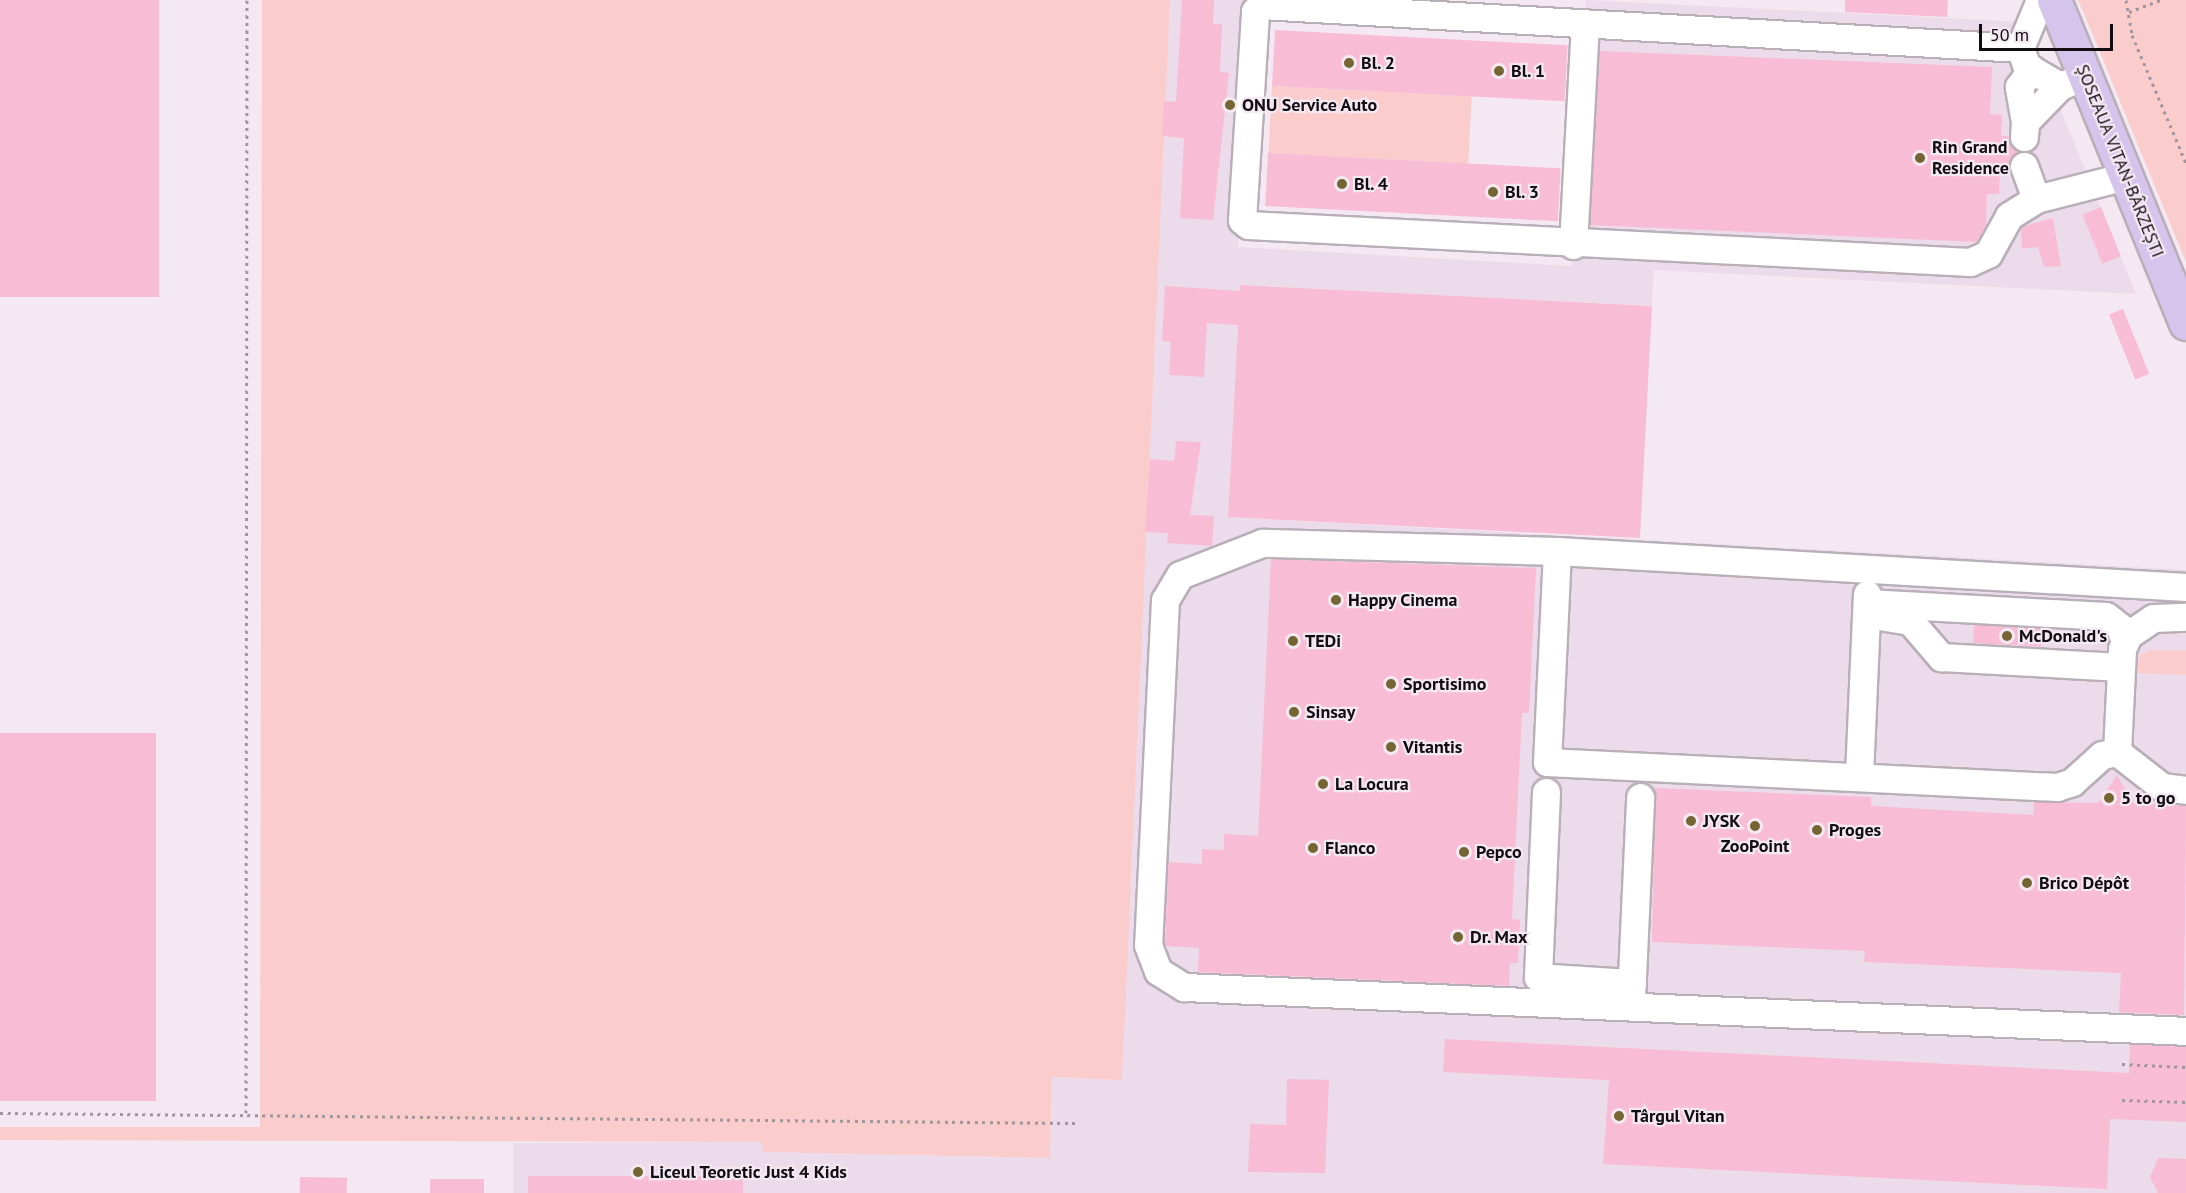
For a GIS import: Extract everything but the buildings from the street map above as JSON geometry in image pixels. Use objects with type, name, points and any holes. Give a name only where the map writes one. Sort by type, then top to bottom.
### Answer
[{"type":"main road","name":"ȘOSEAUA VITAN-BÂRZEȘTI","points":[[2054,0],[2072,81],[2126,176],[2186,323]]},
{"type":"lane","points":[[2040,0],[2025,59],[2019,87],[2025,130],[2072,81],[2025,59],[1585,23],[1262,5],[1255,11],[1242,220],[1248,225],[1573,245],[1970,262],[1992,250],[2013,212],[2036,199],[2126,176]]},
{"type":"lane","points":[[1573,245],[1585,23]]},
{"type":"lane","points":[[2024,166],[2036,199]]},
{"type":"lane","points":[[2185,586],[2066,580],[2022,592],[1980,590],[1946,573],[1557,551],[1276,541],[1180,575],[1168,590],[1163,610],[1149,952],[1165,978],[1184,987],[1631,1010],[2186,1031]]},
{"type":"lane","points":[[1557,551],[1538,977],[1632,983]]},
{"type":"lane","points":[[1859,776],[1868,568]]},
{"type":"lane","points":[[1866,609],[2106,616],[2123,654],[2117,752]]},
{"type":"lane","points":[[1866,609],[1910,621],[1941,657],[2123,654],[2144,632],[2186,632]]},
{"type":"lane","points":[[2123,654],[2143,621],[2186,617]]},
{"type":"lane","points":[[1547,779],[1640,783],[1859,776],[2057,787],[2072,782],[2102,755],[2117,752],[2162,787],[2186,790]]},
{"type":"lane","points":[[1631,1010],[1640,783]]},
{"type":"path","points":[[246,1113],[247,0]]},
{"type":"path","points":[[2126,0],[2132,35],[2186,163]]},
{"type":"path","points":[[2129,12],[2161,0]]},
{"type":"path","points":[[2122,1064],[2186,1067]]},
{"type":"path","points":[[2122,1100],[2186,1102]]},
{"type":"path","points":[[0,1113],[246,1113],[1077,1123]]},
{"type":"shaded area","points":[[262,0],[1170,0],[1122,1080],[1052,1077],[1050,1158],[763,1152],[762,1142],[0,1140],[0,1127],[260,1127]]},
{"type":"shaded area","points":[[1170,0],[1248,0],[1238,247],[1572,266],[1586,0],[2025,22],[2136,294],[1654,270],[1652,306],[1240,285],[1228,517],[2186,570],[2186,1193],[513,1193],[513,1143],[763,1142],[763,1152],[1050,1158],[1052,1077],[1122,1080],[1141,543]]},
{"type":"shaded area","points":[[2078,0],[2186,0],[2186,262],[2090,28]]},
{"type":"shaded area","points":[[1272,86],[1472,96],[1468,163],[1268,153]]},
{"type":"shaded area","points":[[2150,650],[2186,650],[2186,675],[2136,673],[2140,655]]},
{"type":"place","name":"Bl. 2","points":[[1349,63]]},
{"type":"place","name":"Bl. 1","points":[[1499,71]]},
{"type":"place","name":"ONU Service Auto","points":[[1230,105]]},
{"type":"place","name":"Rin Grand Residence","points":[[1920,158]]},
{"type":"place","name":"Bl. 4","points":[[1342,184]]},
{"type":"place","name":"Bl. 3","points":[[1493,192]]},
{"type":"place","name":"Happy Cinema","points":[[1336,600]]},
{"type":"place","name":"McDonald's","points":[[2007,636]]},
{"type":"place","name":"TEDi","points":[[1293,641]]},
{"type":"place","name":"Sportisimo","points":[[1391,684]]},
{"type":"place","name":"Sinsay","points":[[1294,712]]},
{"type":"place","name":"Vitantis","points":[[1391,747]]},
{"type":"place","name":"La Locura","points":[[1323,784]]},
{"type":"place","name":"5 to go","points":[[2109,798]]},
{"type":"place","name":"JYSK","points":[[1691,821]]},
{"type":"place","name":"ZooPoint","points":[[1755,826]]},
{"type":"place","name":"Proges","points":[[1817,830]]},
{"type":"place","name":"Flanco","points":[[1313,848]]},
{"type":"place","name":"Pepco","points":[[1464,852]]},
{"type":"place","name":"Brico Dépôt","points":[[2027,883]]},
{"type":"place","name":"Dr. Max","points":[[1458,937]]},
{"type":"place","name":"Târgul Vitan","points":[[1619,1116]]},
{"type":"place","name":"Liceul Teoretic Just 4 Kids","points":[[638,1172]]}]
